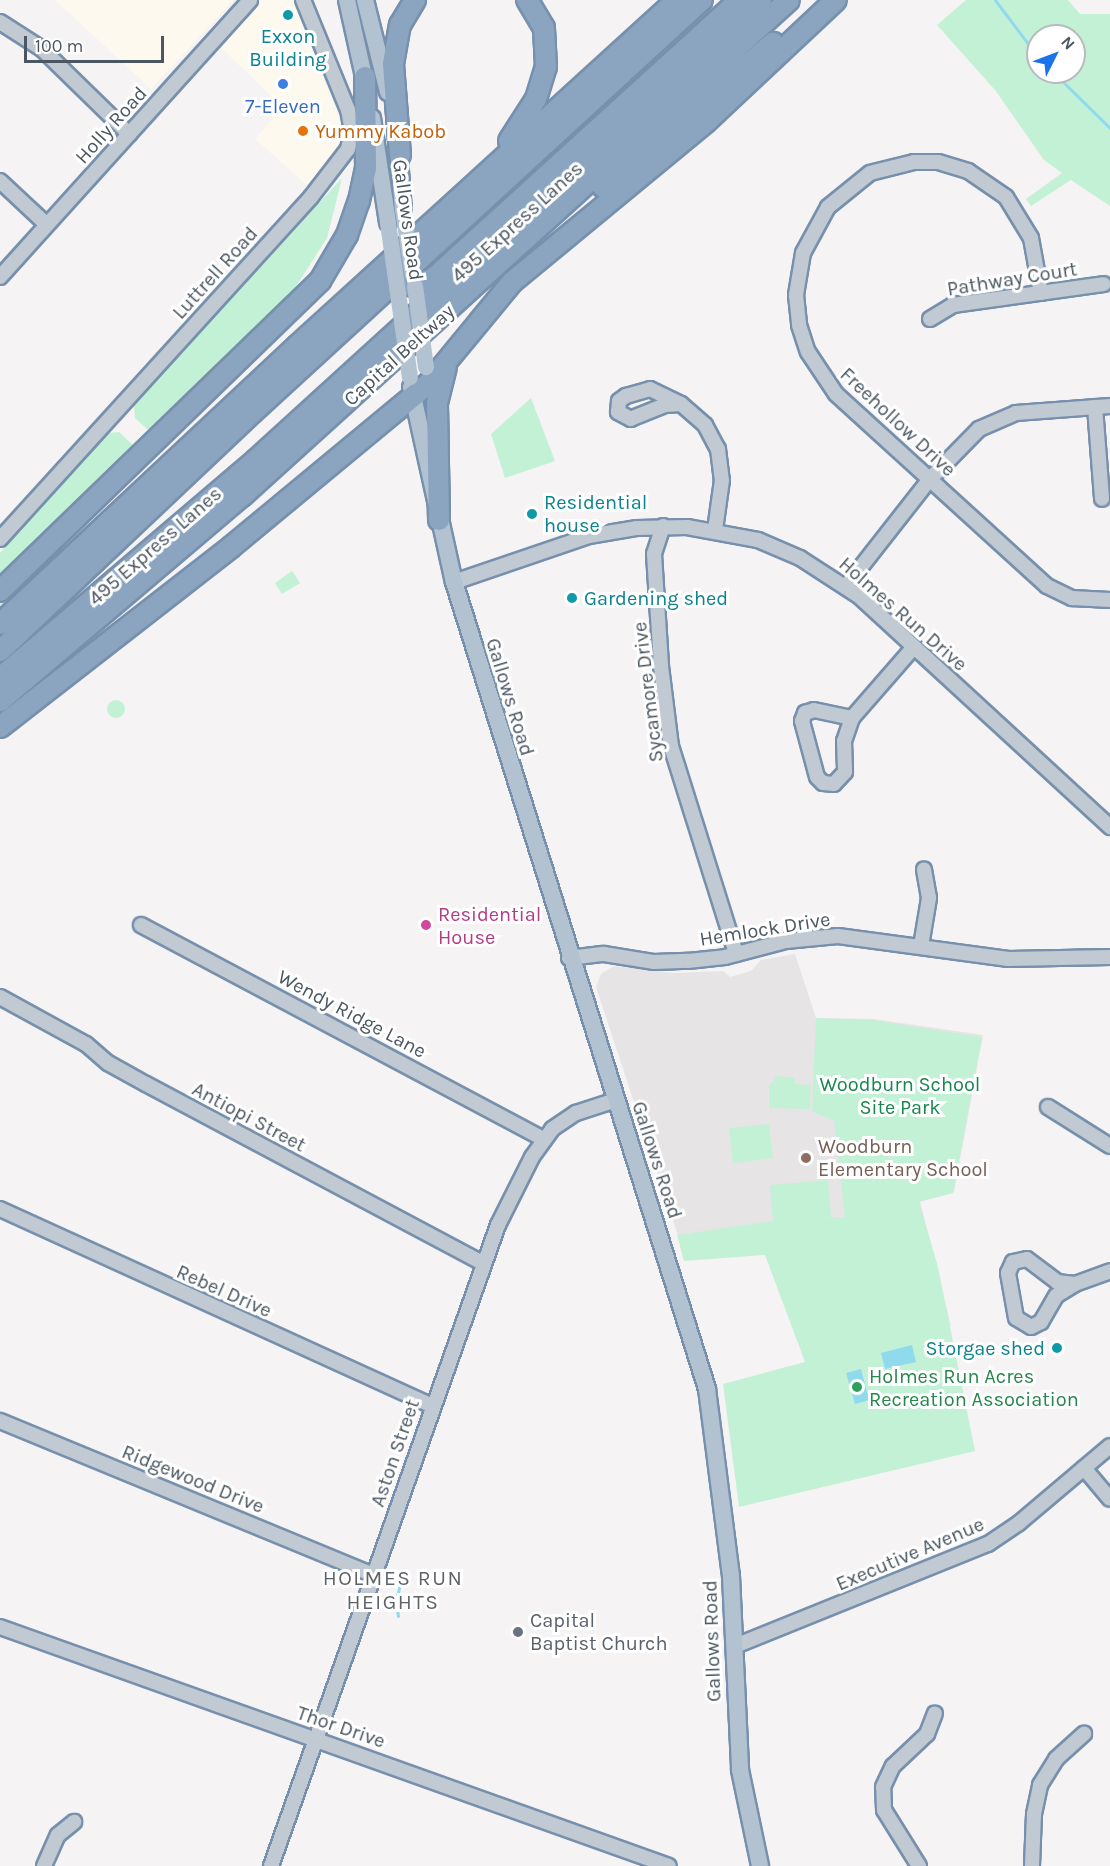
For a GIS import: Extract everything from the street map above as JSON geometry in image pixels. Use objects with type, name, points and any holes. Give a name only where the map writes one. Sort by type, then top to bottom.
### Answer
[{"type":"highway","points":[[400,155],[393,64],[400,25],[415,0]]},
{"type":"highway","points":[[486,173],[520,126],[542,85],[547,40],[540,18],[527,0]]},
{"type":"highway","points":[[0,624],[486,173],[677,0]]},
{"type":"highway","name":"495 Express Lanes","points":[[0,651],[253,412],[702,0]]},
{"type":"highway","points":[[433,272],[727,0]]},
{"type":"highway","points":[[408,282],[433,272],[740,0]]},
{"type":"highway","name":"495 Express Lanes","points":[[0,678],[256,460],[761,0]]},
{"type":"highway","name":"Capital Beltway","points":[[0,700],[270,471],[789,0]]},
{"type":"highway","points":[[270,471],[824,0]]},
{"type":"highway","points":[[0,727],[231,547],[412,397],[427,376],[448,360],[512,282],[706,122],[836,0]]},
{"type":"highway","points":[[0,591],[320,281],[347,235],[359,201],[366,168],[365,77]]},
{"type":"highway","points":[[439,520],[437,403],[448,360]]},
{"type":"main road","name":"Gallows Road","points":[[347,0],[365,77],[388,223],[408,282],[427,376],[432,482]]},
{"type":"main road","name":"Gallows Road","points":[[365,0],[400,155],[412,397],[454,582],[569,958],[707,1389],[726,1521],[735,1646],[740,1770],[760,1866]]},
{"type":"street","name":"Holly Road","points":[[0,277],[250,0]]},
{"type":"street","name":"Luttrell Road","points":[[0,539],[311,197],[348,149],[352,132],[348,110],[303,0]]},
{"type":"street","points":[[0,22],[42,49],[129,134]]},
{"type":"street","name":"Freehollow Drive","points":[[1041,293],[1035,249],[1018,213],[994,186],[951,165],[914,162],[880,169],[842,193],[818,220],[803,253],[797,286],[799,325],[808,352],[836,394],[1047,586],[1072,598],[1110,600]]},
{"type":"street","points":[[0,182],[47,225]]},
{"type":"street","name":"Pathway Court","points":[[930,319],[953,305],[1104,284]]},
{"type":"street","points":[[681,404],[705,425],[718,449],[722,480],[715,530]]},
{"type":"street","points":[[846,586],[930,479],[969,437],[1003,416],[1110,406]]},
{"type":"street","points":[[1095,407],[1102,500]]},
{"type":"street","name":"Holmes Run Drive","points":[[454,582],[589,536],[663,526],[715,530],[782,550],[846,586],[1110,827]]},
{"type":"street","name":"Sycamore Drive","points":[[663,526],[654,554],[661,666],[671,746],[736,954]]},
{"type":"street","points":[[852,718],[812,710],[803,717],[817,777],[823,783],[834,784],[844,776],[844,741],[852,718],[914,647]]},
{"type":"street","points":[[921,946],[929,897],[924,869]]},
{"type":"street","name":"Wendy Ridge Lane","points":[[141,925],[544,1139]]},
{"type":"street","name":"Hemlock Drive","points":[[569,958],[604,954],[654,962],[688,961],[736,954],[786,941],[838,936],[1008,959],[1110,957]]},
{"type":"street","name":"Antiopi Street","points":[[0,997],[86,1044],[108,1063],[146,1084],[484,1264]]},
{"type":"street","name":"Aston Street","points":[[271,1866],[432,1406],[508,1203],[544,1139],[576,1113],[616,1100]]},
{"type":"street","points":[[1048,1107],[1110,1146]]},
{"type":"street","name":"Rebel Drive","points":[[0,1209],[432,1406]]},
{"type":"street","points":[[1075,1284],[1057,1282],[1027,1259],[1013,1262],[1008,1273],[1016,1318],[1025,1326],[1041,1322],[1056,1296],[1075,1284],[1110,1271]]},
{"type":"street","name":"Ridgewood Drive","points":[[0,1421],[372,1574]]},
{"type":"street","name":"Executive Avenue","points":[[735,1646],[988,1544],[1019,1523],[1110,1446]]},
{"type":"street","points":[[1084,1468],[1110,1499]]},
{"type":"street","name":"Thor Drive","points":[[0,1627],[669,1866]]},
{"type":"street","points":[[919,1866],[884,1810],[883,1786],[893,1766],[927,1734],[935,1713]]},
{"type":"street","points":[[1032,1866],[1034,1814],[1040,1785],[1056,1759],[1084,1734]]},
{"type":"street","points":[[44,1866],[58,1835],[75,1822]]},
{"type":"shaded area","points":[[55,0],[233,0],[151,89]]},
{"type":"shaded area","points":[[262,0],[293,0],[340,121],[340,141],[331,158],[307,185],[255,139],[283,107],[220,47]]},
{"type":"shaded area","name":"Woodburn Elementary School","points":[[795,954],[816,1018],[874,1019],[983,1035],[954,1192],[920,1201],[951,1326],[806,1362],[776,1238],[686,1260],[596,987],[601,974],[614,966],[674,973],[723,971],[730,977],[751,971],[761,960]]},
{"type":"green space","points":[[966,0],[1068,0],[1080,14],[1110,14],[1110,206],[1071,180],[1031,206],[1026,199],[1062,173],[1044,160],[995,90],[937,25]]},
{"type":"green space","points":[[342,178],[327,238],[288,299],[160,441],[135,418],[134,405]]},
{"type":"green space","points":[[531,398],[555,461],[505,478],[491,434]]},
{"type":"green space","points":[[119,432],[146,457],[0,608],[0,553],[108,433]]},
{"type":"green space","points":[[292,571],[300,583],[282,594],[275,583]]},
{"type":"green space","points":[[116,700],[122,703],[125,709],[122,715],[116,718],[110,715],[107,709],[110,703]]},
{"type":"green space","name":"Woodburn School Site Park","points":[[816,1018],[872,1020],[982,1037],[953,1193],[919,1202],[938,1267],[975,1451],[739,1507],[723,1384],[805,1362],[765,1255],[684,1261],[677,1235],[773,1221],[770,1185],[828,1180],[831,1217],[815,1218],[845,1217],[834,1121],[812,1111]]},
{"type":"green space","points":[[777,1076],[795,1078],[795,1084],[811,1085],[810,1109],[769,1108],[769,1086]]},
{"type":"green space","points":[[769,1124],[773,1158],[733,1163],[729,1128]]},
{"type":"water","points":[[912,1345],[916,1362],[885,1369],[881,1353]]},
{"type":"water","name":"Holmes Run Acres Recreation Association","points":[[861,1369],[869,1400],[855,1404],[846,1373]]},
{"type":"waterway","points":[[995,0],[1026,41]]},
{"type":"waterway","points":[[1065,84],[1110,128]]},
{"type":"waterway","points":[[398,1616],[396,1602],[403,1570]]},
{"type":"place","name":"Exxon Building","points":[[288,15]]},
{"type":"place","name":"7-Eleven","points":[[283,84]]},
{"type":"place","name":"Yummy Kabob","points":[[303,131]]},
{"type":"place","name":"Residential house","points":[[532,514]]},
{"type":"place","name":"Gardening shed","points":[[572,598]]},
{"type":"place","name":"Residential House","points":[[426,925]]},
{"type":"place","name":"Woodburn Elementary School","points":[[806,1158]]},
{"type":"place","name":"Storgae shed","points":[[1057,1348]]},
{"type":"place","name":"Holmes Run Acres Recreation Association","points":[[857,1387]]},
{"type":"place","name":"Capital Baptist Church","points":[[518,1632]]},
{"type":"district","name":"HOLMES RUN HEIGHTS","points":[[393,1590]]}]
